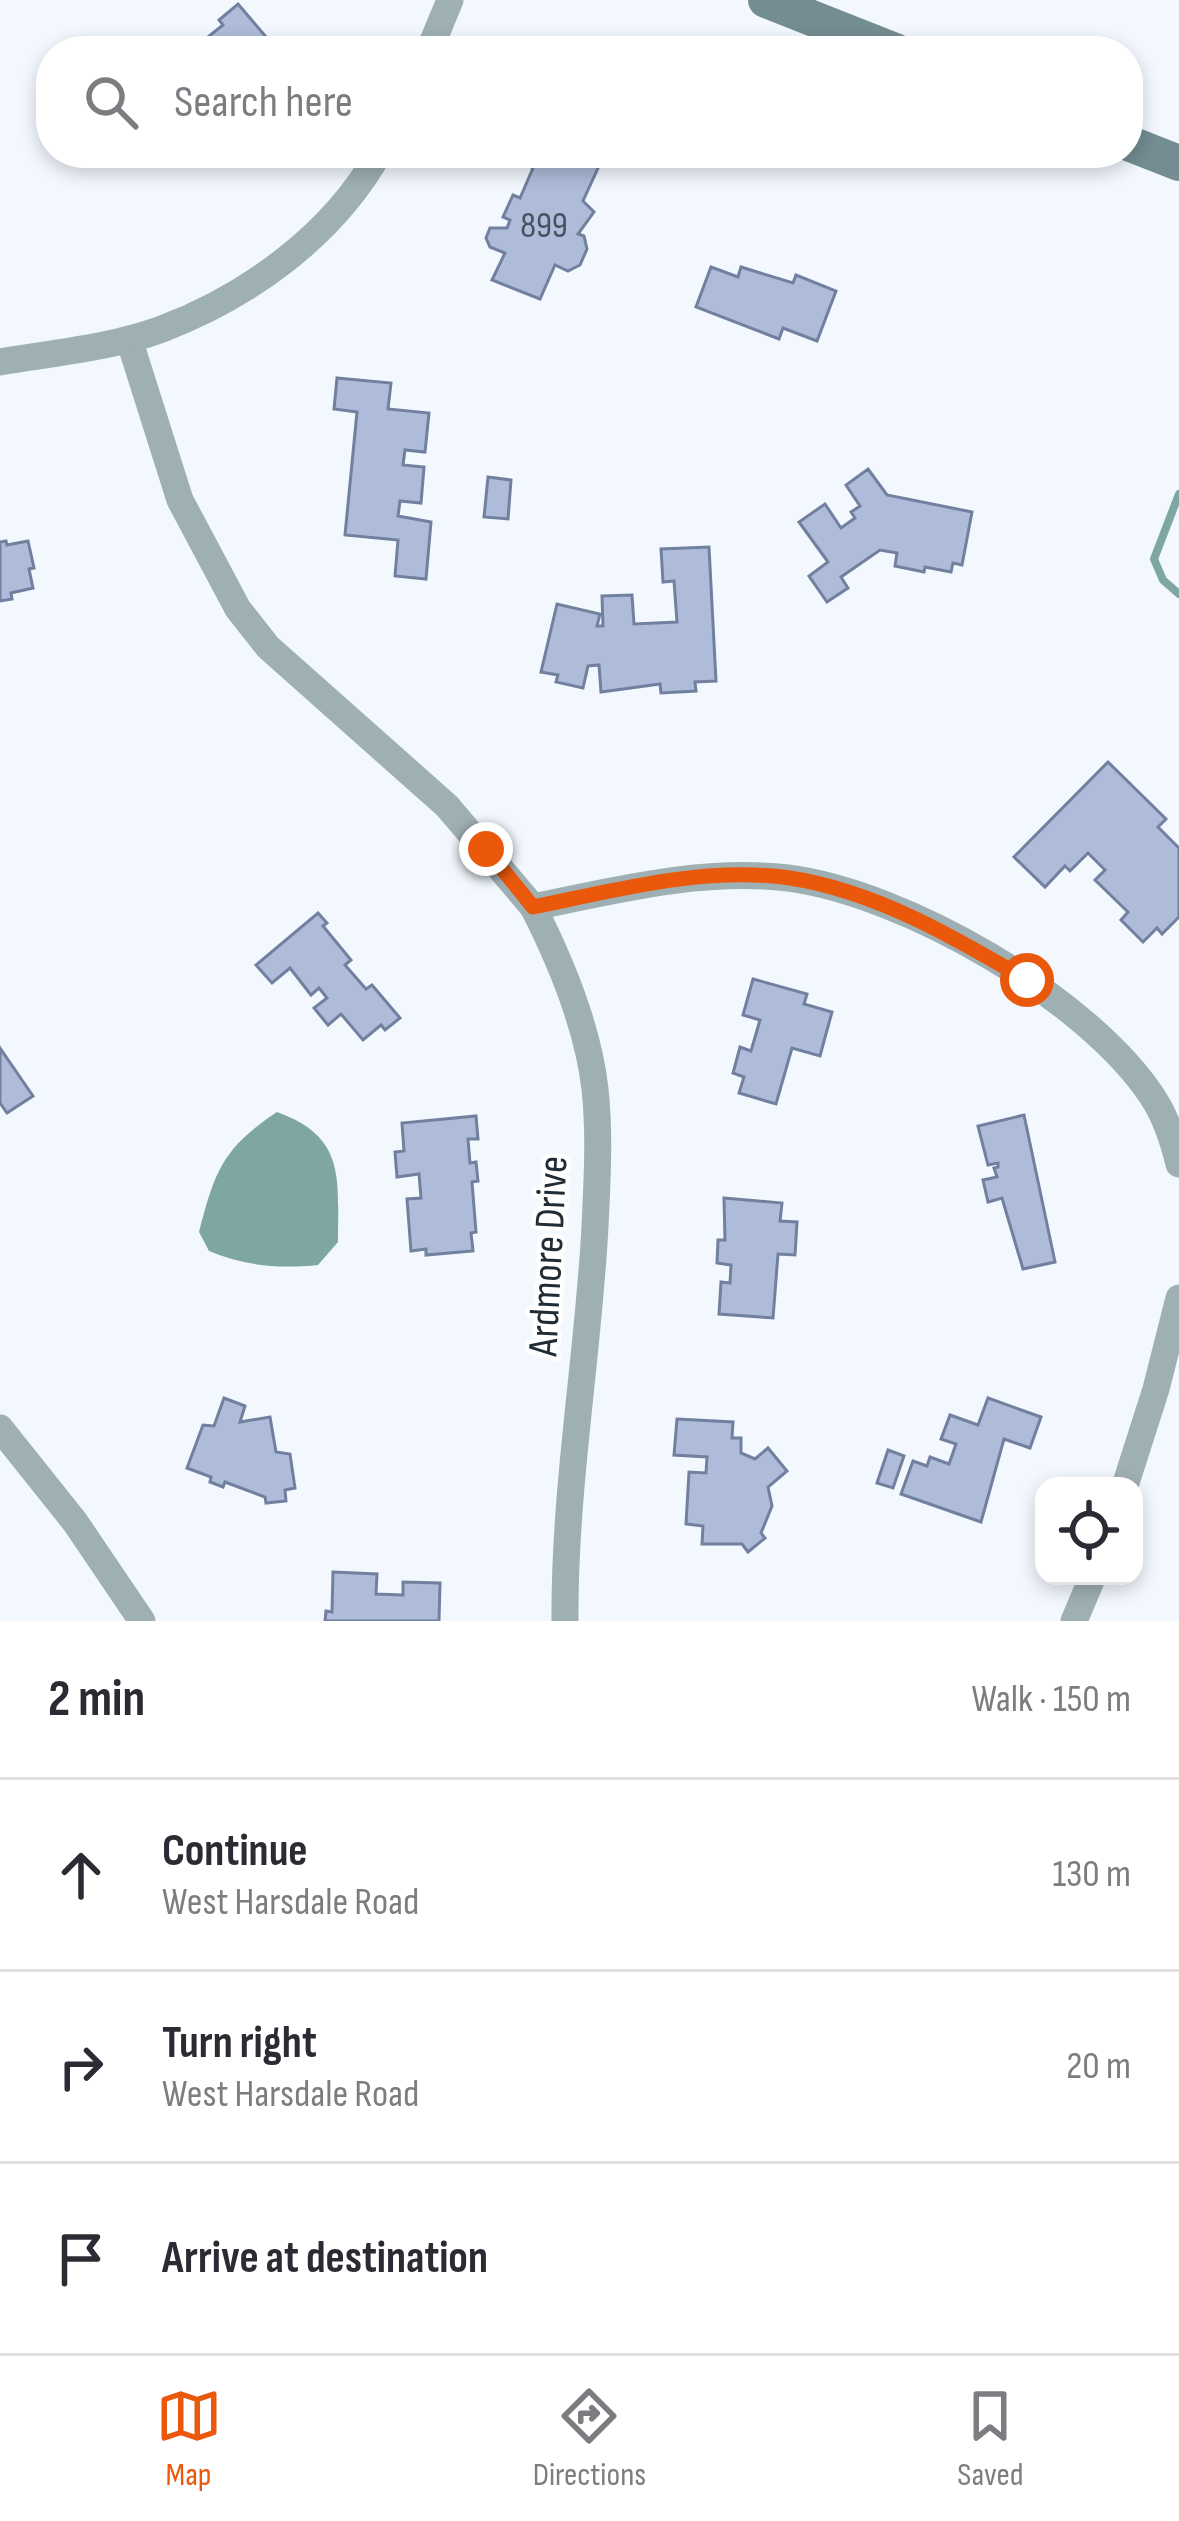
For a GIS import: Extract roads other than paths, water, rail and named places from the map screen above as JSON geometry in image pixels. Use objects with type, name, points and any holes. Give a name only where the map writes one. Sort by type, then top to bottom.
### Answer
[{"type":"street","points":[[435,36],[450,0]]},
{"type":"street","points":[[766,0],[857,36]]},
{"type":"street","points":[[1143,149],[1179,163]]},
{"type":"street","points":[[0,362],[129,339],[215,305],[315,237],[369,168]]},
{"type":"street","name":"Ardmore Drive","points":[[129,339],[180,500],[238,609],[268,647],[447,806],[533,907],[549,938],[583,1035],[595,1086],[598,1142],[590,1319],[567,1525],[565,1621]]},
{"type":"street","points":[[533,907],[656,883],[790,878],[905,914],[994,960],[1080,1015],[1152,1095],[1170,1129],[1179,1163]]},
{"type":"street","points":[[1128,1477],[1179,1298]]},
{"type":"street","points":[[0,1428],[75,1522],[142,1621]]},
{"type":"street","points":[[1073,1621],[1089,1585]]},
{"type":"waterway","points":[[1179,494],[1154,559],[1163,580],[1179,594]]}]
